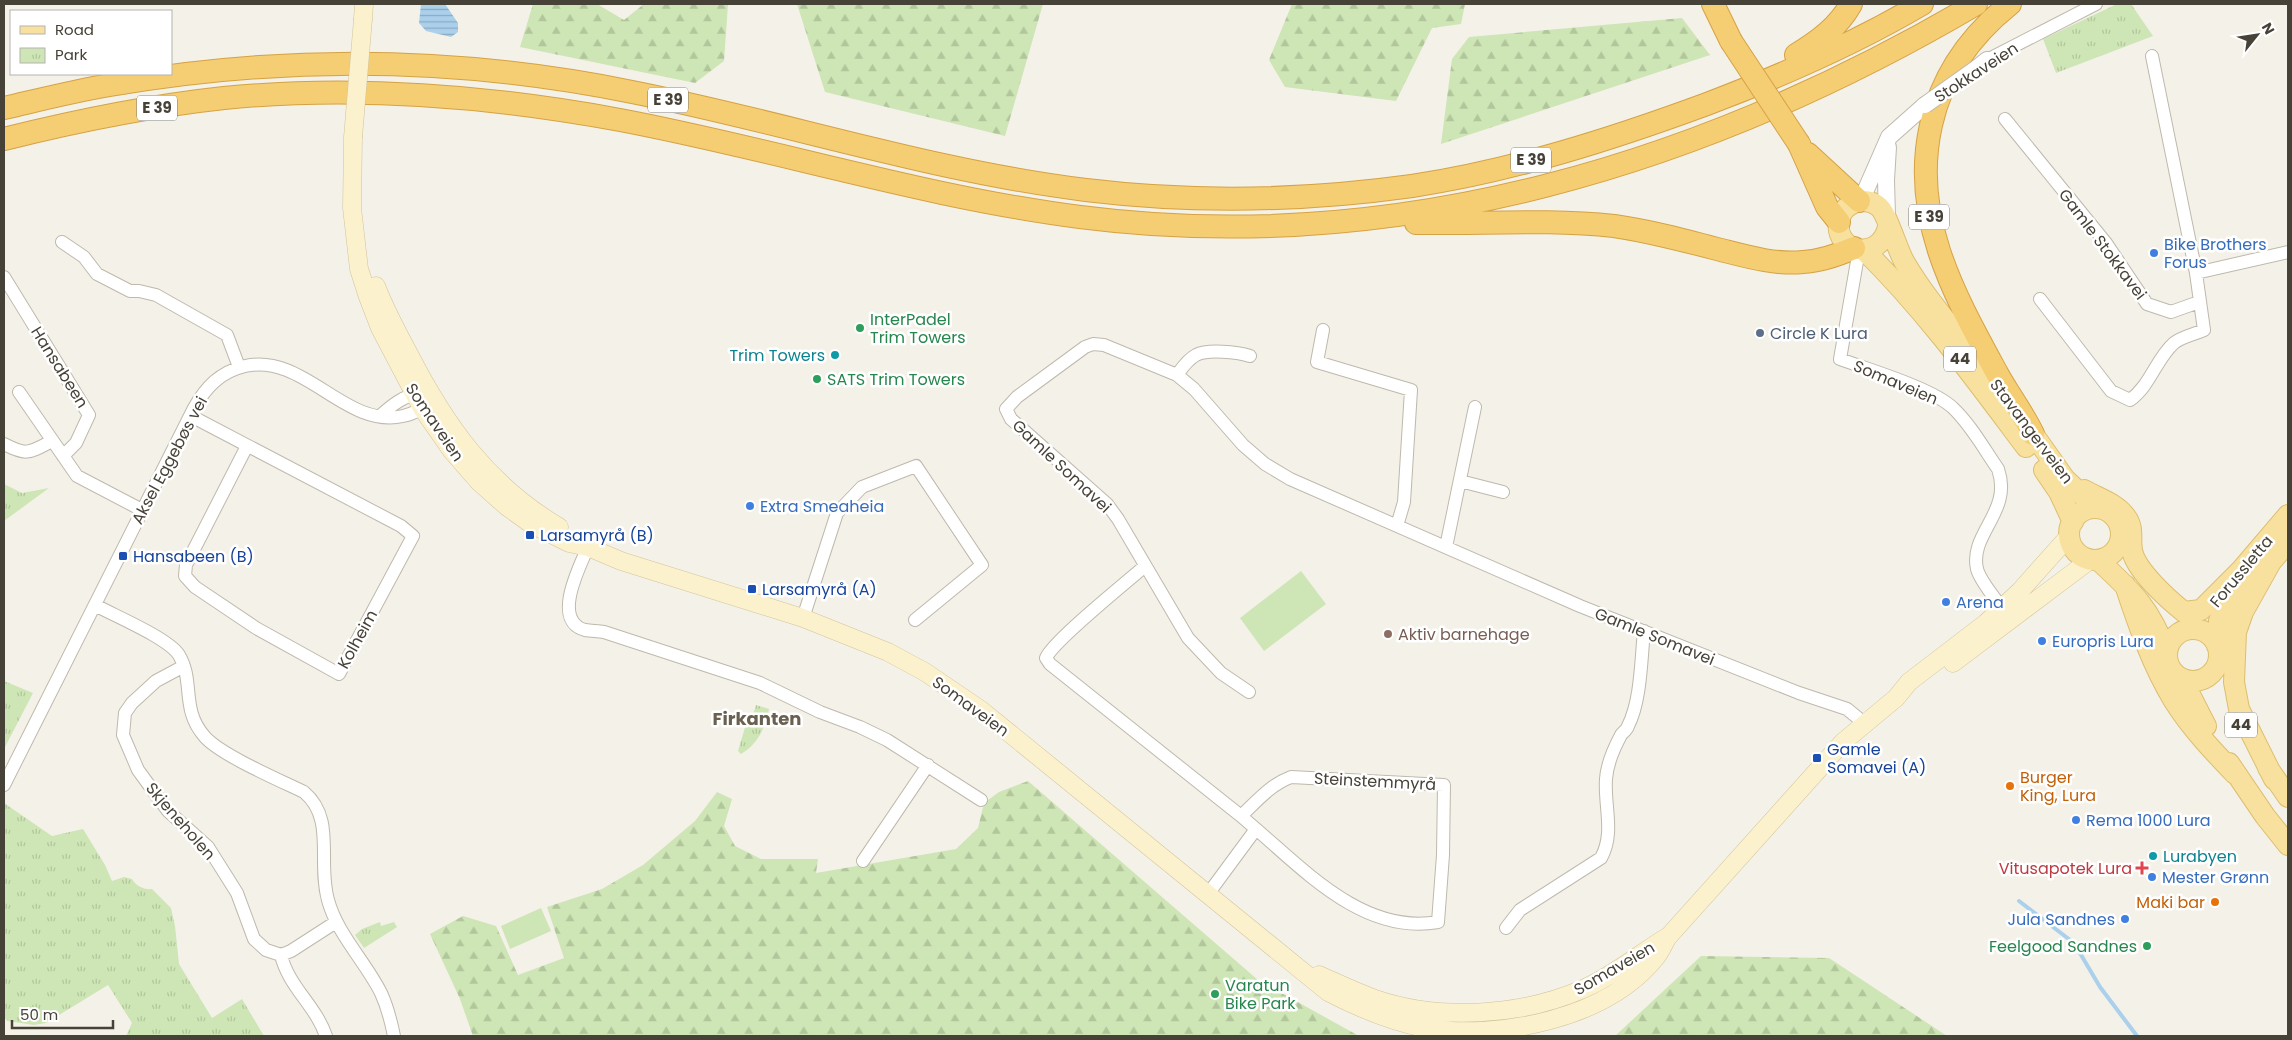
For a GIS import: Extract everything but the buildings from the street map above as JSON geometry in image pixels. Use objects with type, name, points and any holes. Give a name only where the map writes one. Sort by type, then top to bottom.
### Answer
[{"type":"highway","points":[[1713,4],[1731,41],[1799,144],[1828,207],[1839,222]]},
{"type":"highway","name":"E 39","points":[[1727,96],[1822,38],[1843,19],[1851,4]]},
{"type":"highway","name":"E 39","points":[[4,108],[108,85],[166,76],[277,66],[378,63],[472,69],[630,92],[924,162],[1025,181],[1090,190],[1232,199],[1328,195],[1412,186],[1473,174],[1559,153],[1666,119],[1727,96],[1818,57],[1922,4]]},
{"type":"highway","name":"E 39","points":[[4,140],[121,113],[224,98],[332,93],[383,93],[469,98],[624,121],[926,190],[1084,217],[1159,224],[1226,226],[1370,219],[1481,202],[1556,185],[1677,146],[1826,85],[1885,56],[1976,4]]},
{"type":"highway","name":"E 39","points":[[2010,4],[1990,20],[1970,42],[1953,66],[1936,105],[1926,146],[1926,197],[1931,227],[1951,280],[1998,376],[2033,434]]},
{"type":"highway","points":[[1799,144],[1837,182],[1860,201]]},
{"type":"highway","name":"E 39","points":[[1370,219],[1414,223],[1564,222],[1614,226],[1660,234],[1752,258],[1782,262],[1804,262],[1834,257],[1859,249]]},
{"type":"main road","name":"Somaveien","points":[[364,12],[353,136],[352,208],[359,269],[380,328],[422,399],[493,477],[536,512],[588,547],[621,561],[802,618],[888,652],[925,672],[981,710],[1328,992],[1374,1013],[1425,1028],[1456,1034],[1477,1034],[1546,1020],[1592,1005],[1615,993],[1644,970],[1657,956],[1668,936],[1809,778],[1864,723],[1896,698],[1909,682],[1986,623],[2007,614],[2050,589],[2094,560]]},
{"type":"main road","points":[[1839,222],[1847,207],[1860,201]]},
{"type":"main road","name":"44","points":[[1860,201],[1877,205],[1887,222]]},
{"type":"main road","name":"44","points":[[1839,222],[1842,238],[1859,249]]},
{"type":"main road","name":"Stavangerveien","points":[[1887,222],[1904,262],[1927,296],[1976,357],[2065,479],[2096,508]]},
{"type":"main road","points":[[1859,249],[1873,248],[1880,243],[1886,236],[1887,222]]},
{"type":"main road","name":"Stavangerveien","points":[[1859,249],[1916,306],[1966,366],[2059,492],[2071,528]]},
{"type":"main road","points":[[2065,479],[2094,496],[2111,503],[2127,517],[2133,537],[2132,551],[2149,580],[2168,600],[2184,612],[2201,610],[2244,567]]},
{"type":"main road","points":[[2071,528],[2079,514],[2096,508]]},
{"type":"main road","name":"44","points":[[2096,508],[2113,515],[2118,523],[2120,541]]},
{"type":"main road","name":"Forussletta","points":[[2192,628],[2288,515]]},
{"type":"main road","name":"Somaveien","points":[[2007,614],[2020,591],[2071,528]]},
{"type":"main road","name":"44","points":[[2071,528],[2076,551],[2094,560]]},
{"type":"main road","points":[[2094,560],[2112,554],[2120,541]]},
{"type":"main road","points":[[2094,560],[2125,585],[2148,611],[2156,625],[2167,654],[2168,664],[2174,673],[2182,679],[2191,681],[2201,680],[2210,675],[2217,666],[2219,656],[2217,646],[2212,637],[2192,628],[2168,612],[2129,564],[2120,541]]},
{"type":"main road","name":"Forussletta","points":[[2217,646],[2219,621],[2223,610],[2234,595],[2271,562],[2288,542]]},
{"type":"main road","points":[[2271,562],[2243,612],[2236,632],[2234,682],[2239,709],[2274,779]]},
{"type":"main road","points":[[2125,585],[2145,640],[2174,700],[2207,745],[2235,774]]},
{"type":"main road","points":[[2167,654],[2169,645],[2175,636],[2192,628]]},
{"type":"main road","name":"44","points":[[2217,666],[2236,718],[2288,798]]},
{"type":"main road","name":"44","points":[[2182,679],[2190,698],[2235,774],[2288,845]]},
{"type":"main road","name":"Somaveien","points":[[1298,966],[1376,999],[1424,1010],[1494,1011],[1519,1007],[1571,993],[1604,977],[1668,936]]},
{"type":"street","name":"Stokkaveien","points":[[1860,201],[1889,137],[1925,105],[1982,64],[2096,4]]},
{"type":"street","points":[[2040,299],[2111,391],[2130,400],[2139,394],[2164,355],[2175,342],[2204,330],[2196,273],[2152,56]]},
{"type":"street","name":"Gamle Stokkavei","points":[[2005,119],[2106,243],[2147,304],[2171,312],[2199,302]]},
{"type":"street","points":[[1887,222],[1886,180],[1889,137]]},
{"type":"street","points":[[62,242],[84,257],[97,274],[130,291],[139,290],[156,295],[227,335],[239,368]]},
{"type":"street","name":"Somaveien","points":[[1859,249],[1840,359],[1937,397],[1951,406],[1998,470],[2002,481],[1999,504],[1980,544],[1977,559],[1978,570],[2007,614]]},
{"type":"street","points":[[2196,273],[2288,252]]},
{"type":"street","name":"Hansabeen","points":[[4,277],[90,415],[76,443],[63,456]]},
{"type":"street","points":[[1323,330],[1317,362],[1411,390],[1404,502],[1397,526]]},
{"type":"street","name":"Gamle Somavei","points":[[1250,692],[1222,673],[1200,653],[1188,638],[1107,504],[1011,419],[1006,409],[1017,397],[1085,347],[1093,344],[1104,346],[1177,375],[1194,389],[1243,445],[1265,464],[1290,479],[1580,606],[1799,693],[1847,709],[1857,715],[1864,723]]},
{"type":"street","points":[[1177,375],[1186,362],[1198,354],[1235,351],[1250,356]]},
{"type":"street","name":"Aksel Eggebøs vei","points":[[4,785],[142,510],[202,394],[210,384],[220,376],[254,364],[283,368],[352,407],[369,414],[380,416],[397,402],[422,399]]},
{"type":"street","points":[[19,392],[77,476],[142,510]]},
{"type":"street","points":[[1446,547],[1475,407]]},
{"type":"street","name":"Kolheim","points":[[191,416],[392,521],[413,536],[339,674],[256,628],[195,587],[185,576],[186,565],[247,446]]},
{"type":"street","points":[[4,444],[19,452],[27,452],[52,441]]},
{"type":"street","points":[[802,618],[837,513],[862,487],[916,466],[982,564],[915,620]]},
{"type":"street","points":[[1460,481],[1503,492]]},
{"type":"street","points":[[588,547],[571,590],[568,610],[572,620],[583,630],[604,632],[760,683],[820,712],[887,740],[981,800]]},
{"type":"street","name":"Steinstemmyrå","points":[[1145,566],[1049,653],[1046,658],[1048,662],[1241,816],[1321,884],[1363,911],[1392,920],[1425,924],[1438,922],[1443,855],[1444,785],[1291,777],[1278,782],[1269,789],[1241,816]]},
{"type":"street","points":[[95,605],[164,641],[179,655],[184,666],[192,720],[206,738],[222,750],[304,792],[317,806],[324,825],[323,878],[330,908],[336,922],[380,992],[394,1036]]},
{"type":"street","points":[[1506,928],[1520,910],[1601,858],[1607,847],[1609,836],[1605,792],[1606,776],[1612,754],[1622,733],[1628,728],[1635,706],[1644,631]]},
{"type":"street","name":"Skjeneholen","points":[[184,666],[156,681],[132,703],[125,713],[122,727],[126,747],[154,793],[168,810],[198,836],[213,854],[237,893],[254,939],[266,950],[281,955]]},
{"type":"street","points":[[863,861],[928,765]]},
{"type":"street","points":[[1208,894],[1256,829]]},
{"type":"street","points":[[326,1036],[317,1017],[290,978],[281,955],[302,945],[336,922]]},
{"type":"street","points":[[1456,1034],[1468,1012]]},
{"type":"street","points":[[1468,1012],[1477,1034]]},
{"type":"green space","points":[[533,4],[597,4],[624,20],[644,4],[728,4],[724,61],[695,83],[520,47]]},
{"type":"green space","points":[[797,4],[1043,4],[1005,136],[825,92]]},
{"type":"green space","points":[[1292,4],[1465,4],[1461,24],[1432,28],[1396,101],[1285,87],[1269,60]]},
{"type":"green space","points":[[2117,4],[2131,4],[2153,36],[2056,73],[2043,39]]},
{"type":"green space","points":[[1682,18],[1710,55],[1441,144],[1452,59],[1469,37]]},
{"type":"green space","points":[[4,484],[22,493],[49,488],[4,521]]},
{"type":"green space","points":[[1301,571],[1326,604],[1264,651],[1240,618]]},
{"type":"green space","points":[[4,681],[33,693],[4,749]]},
{"type":"green space","points":[[756,705],[769,709],[765,723],[760,735],[741,754],[738,751],[746,724],[751,722]]},
{"type":"green space","points":[[1028,781],[1258,980],[1359,1036],[473,1036],[460,999],[430,934],[463,916],[496,926],[518,975],[564,958],[547,907],[602,889],[643,865],[695,821],[717,792],[732,799],[724,826],[735,846],[761,859],[818,859],[816,873],[956,849],[978,828],[984,803],[999,792]]},
{"type":"green space","points":[[4,803],[52,836],[83,829],[105,865],[112,881],[124,877],[132,879],[140,887],[152,889],[171,908],[179,964],[212,1018],[242,999],[264,1036],[126,1036],[132,1023],[108,985],[46,1023],[34,1025],[7,1021],[4,1017]]},
{"type":"green space","points":[[541,908],[551,931],[510,949],[501,926]]},
{"type":"green space","points":[[380,922],[381,926],[394,922],[397,927],[364,948],[355,935],[362,929]]},
{"type":"green space","points":[[1701,956],[1829,958],[1947,1036],[1615,1036]]},
{"type":"water","points":[[421,4],[445,4],[458,23],[458,32],[451,37],[426,31],[419,23]]},
{"type":"waterway","points":[[2019,901],[2074,943],[2100,987],[2137,1036]]},
{"type":"place","name":"Bike Brothers Forus","points":[[2154,253]]},
{"type":"place","name":"InterPadel Trim Towers","points":[[860,328]]},
{"type":"place","name":"Circle K Lura","points":[[1760,333]]},
{"type":"place","name":"Trim Towers","points":[[835,355]]},
{"type":"place","name":"SATS Trim Towers","points":[[817,379]]},
{"type":"place","name":"Extra Smeaheia","points":[[750,506]]},
{"type":"place","name":"Larsamyrå (B)","points":[[530,535]]},
{"type":"place","name":"Hansabeen (B)","points":[[123,556]]},
{"type":"place","name":"Larsamyrå (A)","points":[[752,589]]},
{"type":"place","name":"Arena","points":[[1946,602]]},
{"type":"place","name":"Aktiv barnehage","points":[[1388,634]]},
{"type":"place","name":"Europris Lura","points":[[2042,641]]},
{"type":"place","name":"Gamle Somavei (A)","points":[[1817,758]]},
{"type":"place","name":"Burger King, Lura","points":[[2010,786]]},
{"type":"place","name":"Rema 1000 Lura","points":[[2076,820]]},
{"type":"place","name":"Lurabyen","points":[[2153,856]]},
{"type":"place","name":"Vitusapotek Lura","points":[[2142,868]]},
{"type":"place","name":"Mester Grønn","points":[[2152,877]]},
{"type":"place","name":"Maki bar","points":[[2215,902]]},
{"type":"place","name":"Jula Sandnes","points":[[2125,919]]},
{"type":"place","name":"Feelgood Sandnes","points":[[2147,946]]},
{"type":"place","name":"Varatun Bike Park","points":[[1215,994]]},
{"type":"district","name":"Firkanten","points":[[757,719]]}]
